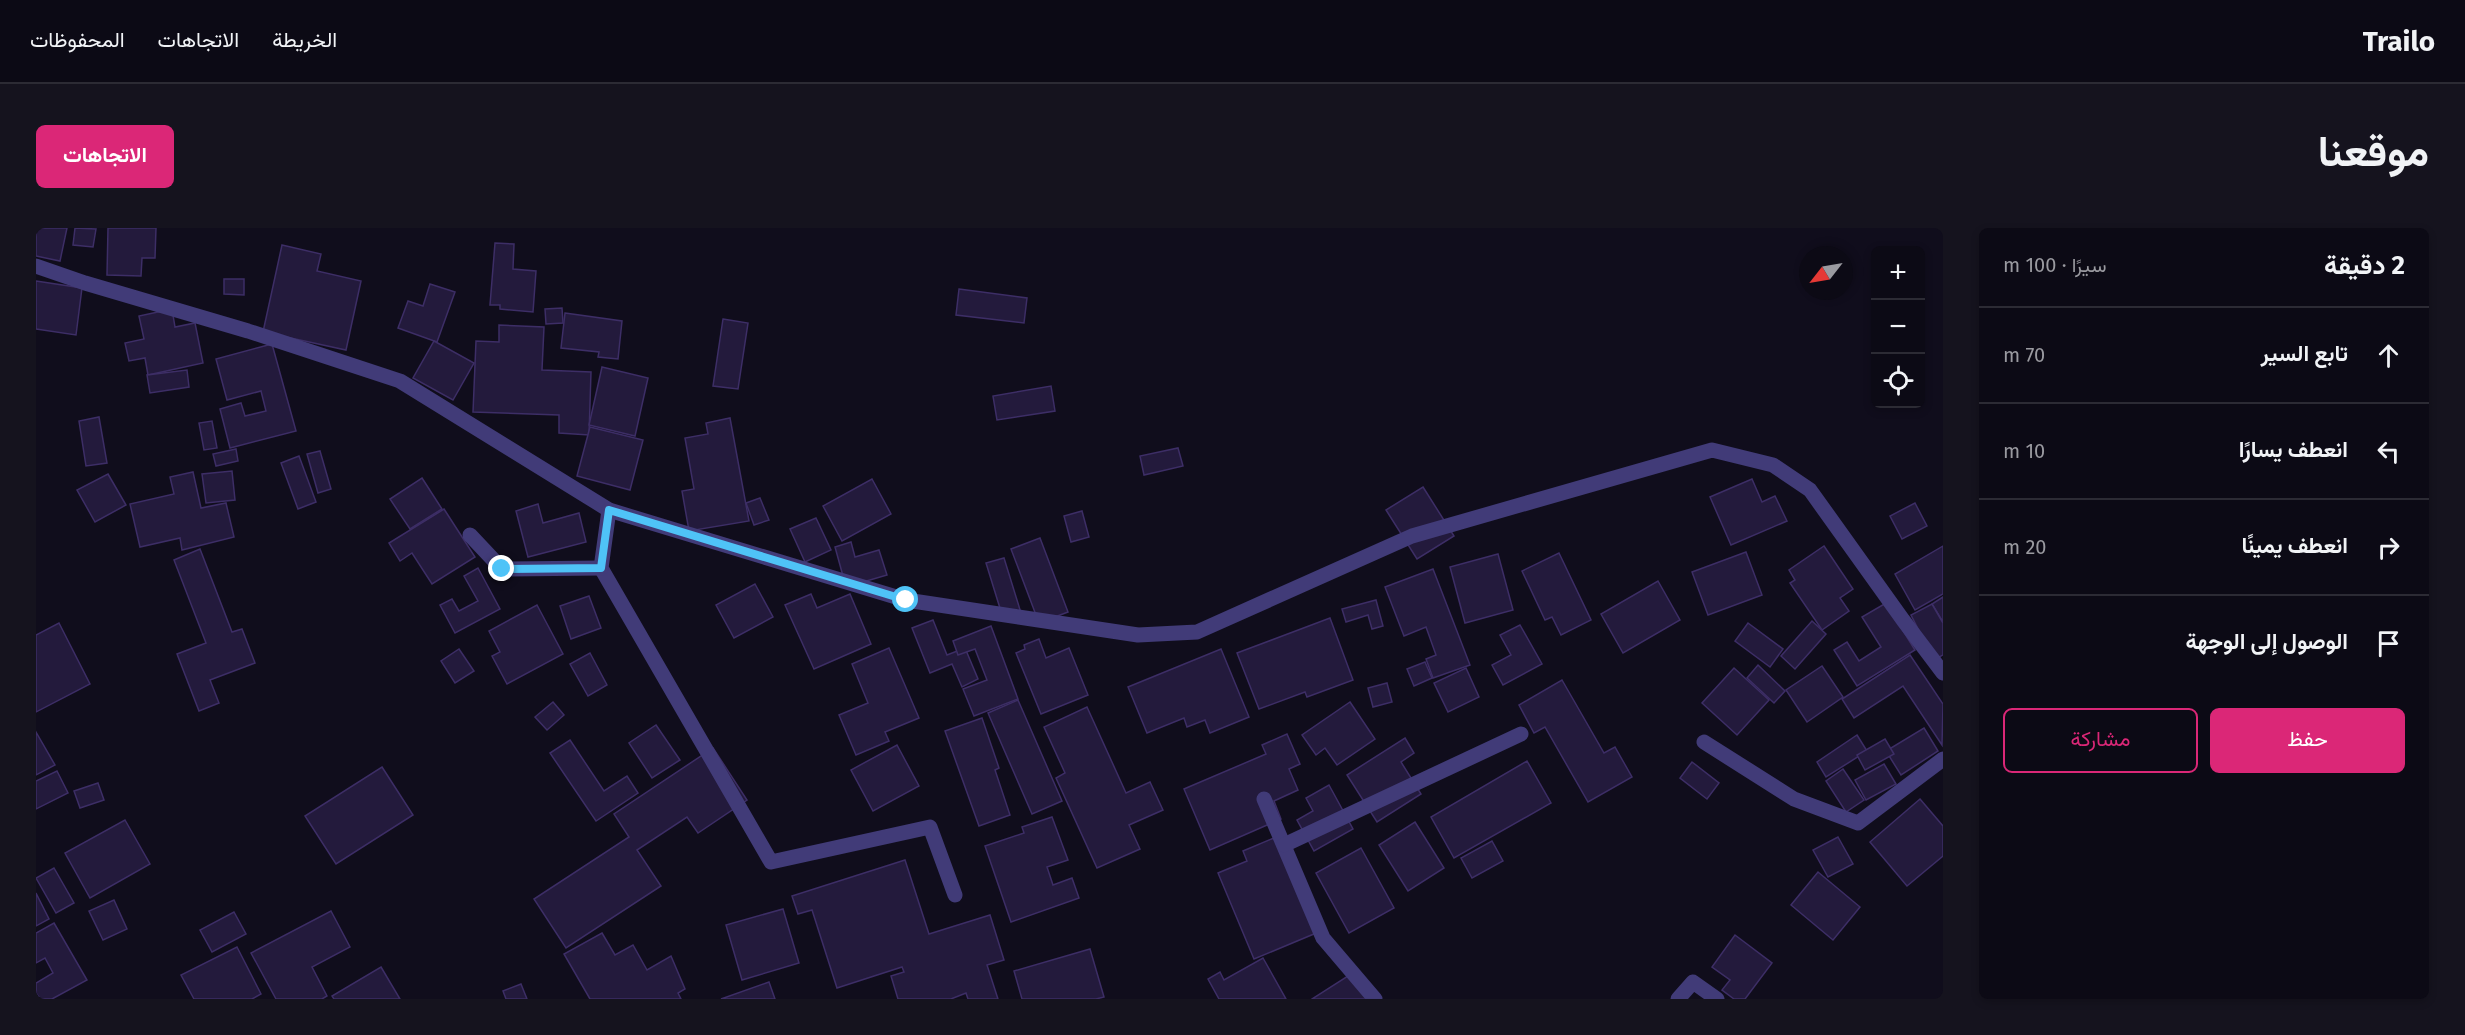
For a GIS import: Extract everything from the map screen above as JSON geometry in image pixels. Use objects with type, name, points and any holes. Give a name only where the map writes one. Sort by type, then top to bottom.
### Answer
[{"type":"street","points":[[36,266],[85,283],[248,331],[400,381],[609,510],[906,600],[1138,635],[1197,632],[1412,536],[1712,450],[1773,465],[1810,490],[1943,673]]},
{"type":"street","points":[[609,510],[601,568],[771,862],[930,827],[955,895]]},
{"type":"street","points":[[470,535],[502,569],[601,568]]},
{"type":"street","points":[[1284,845],[1521,734]]},
{"type":"street","points":[[1704,742],[1794,799],[1858,823],[1943,759]]},
{"type":"street","points":[[1264,799],[1323,938],[1375,999]]},
{"type":"street","points":[[1678,999],[1693,982],[1717,999]]},
{"type":"building","points":[[36,228],[67,228],[60,261],[36,256]]},
{"type":"building","points":[[75,228],[96,229],[93,247],[73,245]]},
{"type":"building","points":[[108,228],[156,228],[155,258],[142,258],[141,276],[107,275]]},
{"type":"building","points":[[495,243],[514,244],[513,269],[536,271],[533,312],[500,309],[500,305],[490,305]]},
{"type":"building","points":[[282,245],[321,254],[317,271],[361,281],[346,350],[263,332]]},
{"type":"building","points":[[224,279],[244,279],[244,295],[224,294]]},
{"type":"building","points":[[36,281],[82,288],[76,335],[36,329]]},
{"type":"building","points":[[430,284],[455,292],[437,342],[398,328],[408,301],[423,306]]},
{"type":"building","points":[[959,289],[1027,298],[1024,323],[956,315]]},
{"type":"building","points":[[562,308],[563,323],[546,324],[545,309]]},
{"type":"building","points":[[172,309],[175,327],[195,323],[203,363],[148,375],[145,358],[129,361],[125,343],[144,339],[139,316]]},
{"type":"building","points":[[565,313],[622,321],[618,359],[598,357],[599,352],[561,348]]},
{"type":"building","points":[[723,319],[748,323],[738,389],[713,386]]},
{"type":"building","points":[[499,325],[544,327],[542,370],[591,372],[589,435],[559,433],[559,415],[473,412],[476,341],[499,342]]},
{"type":"building","points":[[434,341],[474,363],[453,400],[413,378]]},
{"type":"building","points":[[272,344],[296,431],[230,448],[220,409],[241,403],[245,416],[266,411],[261,391],[227,400],[216,359]]},
{"type":"building","points":[[602,367],[648,378],[635,436],[589,425]]},
{"type":"building","points":[[187,370],[189,387],[150,393],[147,375]]},
{"type":"building","points":[[1051,386],[1055,411],[997,420],[993,396]]},
{"type":"building","points":[[99,417],[107,463],[86,466],[79,421]]},
{"type":"building","points":[[730,418],[749,521],[689,531],[682,491],[694,489],[685,438],[708,434],[706,423]]},
{"type":"building","points":[[212,421],[217,448],[204,450],[199,423]]},
{"type":"building","points":[[590,427],[643,440],[630,490],[577,476]]},
{"type":"building","points":[[1178,448],[1183,466],[1144,475],[1140,456]]},
{"type":"building","points":[[236,449],[238,461],[216,466],[213,454]]},
{"type":"building","points":[[320,451],[331,489],[318,493],[307,454]]},
{"type":"building","points":[[299,456],[316,502],[298,509],[281,463]]},
{"type":"building","points":[[232,471],[235,500],[206,503],[202,474]]},
{"type":"building","points":[[193,472],[201,508],[226,503],[234,537],[182,550],[180,538],[140,547],[130,504],[174,494],[170,477]]},
{"type":"building","points":[[108,474],[126,505],[95,522],[77,490]]},
{"type":"building","points":[[422,478],[442,509],[410,529],[390,499]]},
{"type":"building","points":[[872,479],[891,514],[842,541],[823,506]]},
{"type":"building","points":[[1752,479],[1762,502],[1775,496],[1787,521],[1731,545],[1710,497]]},
{"type":"building","points":[[1423,487],[1454,536],[1417,559],[1386,510]]},
{"type":"building","points":[[760,498],[769,520],[754,525],[746,503]]},
{"type":"building","points":[[1915,503],[1927,526],[1902,539],[1890,516]]},
{"type":"building","points":[[538,504],[543,523],[579,513],[586,542],[528,557],[516,511]]},
{"type":"building","points":[[444,509],[475,557],[432,584],[412,553],[400,561],[389,543]]},
{"type":"building","points":[[1082,511],[1089,537],[1071,542],[1064,516]]},
{"type":"building","points":[[816,518],[831,550],[805,562],[790,529]]},
{"type":"building","points":[[1040,538],[1068,612],[1039,623],[1011,549]]},
{"type":"building","points":[[851,542],[855,557],[879,550],[887,575],[846,587],[835,547]]},
{"type":"building","points":[[1824,546],[1853,589],[1840,598],[1849,611],[1822,630],[1790,583],[1795,580],[1789,570]]},
{"type":"building","points":[[1943,546],[1943,594],[1915,610],[1895,574]]},
{"type":"building","points":[[200,549],[232,632],[242,629],[255,663],[210,680],[219,703],[199,711],[177,654],[206,643],[174,560]]},
{"type":"building","points":[[1746,552],[1762,595],[1708,615],[1692,572]]},
{"type":"building","points":[[1559,553],[1591,620],[1561,635],[1552,617],[1545,620],[1522,571]]},
{"type":"building","points":[[1498,554],[1513,610],[1465,623],[1450,567]]},
{"type":"building","points":[[1004,558],[1021,613],[1003,618],[986,563]]},
{"type":"building","points":[[478,568],[500,609],[455,633],[440,605],[452,599],[459,611],[478,601],[464,576]]},
{"type":"building","points":[[1433,569],[1470,665],[1433,678],[1426,659],[1436,655],[1426,627],[1404,636],[1385,587]]},
{"type":"building","points":[[1658,581],[1680,620],[1623,653],[1601,614]]},
{"type":"building","points":[[755,584],[773,617],[734,638],[716,605]]},
{"type":"building","points":[[811,594],[817,608],[850,594],[871,644],[814,669],[785,605]]},
{"type":"building","points":[[589,596],[601,628],[571,639],[560,606]]},
{"type":"building","points":[[1943,597],[1943,622],[1932,604]]},
{"type":"building","points":[[1376,600],[1383,626],[1372,629],[1368,615],[1346,622],[1342,609]]},
{"type":"building","points":[[1886,603],[1915,650],[1857,686],[1834,650],[1847,642],[1859,661],[1881,647],[1862,617]]},
{"type":"building","points":[[1932,604],[1943,623],[1943,655],[1934,660],[1911,615]]},
{"type":"building","points":[[537,605],[563,654],[507,684],[492,656],[500,652],[489,631]]},
{"type":"building","points":[[1330,618],[1353,680],[1307,697],[1305,692],[1259,709],[1237,653]]},
{"type":"building","points":[[933,620],[947,655],[965,648],[978,679],[962,687],[952,664],[930,673],[912,628]]},
{"type":"building","points":[[1812,621],[1826,634],[1795,669],[1781,656]]},
{"type":"building","points":[[59,623],[90,684],[36,712],[36,635]]},
{"type":"building","points":[[1748,623],[1783,649],[1770,667],[1735,641]]},
{"type":"building","points":[[1520,625],[1542,664],[1503,685],[1492,665],[1511,655],[1500,635]]},
{"type":"building","points":[[991,626],[1018,699],[974,716],[963,689],[987,680],[975,649],[958,655],[953,641]]},
{"type":"building","points":[[1039,639],[1046,658],[1069,648],[1088,695],[1041,714],[1016,653],[1025,649],[1024,645]]},
{"type":"building","points":[[889,648],[919,718],[885,732],[889,741],[856,755],[839,715],[868,703],[852,664]]},
{"type":"building","points":[[459,649],[474,671],[455,683],[441,661]]},
{"type":"building","points":[[1221,649],[1249,717],[1210,733],[1205,720],[1187,727],[1184,718],[1147,733],[1128,687]]},
{"type":"building","points":[[590,653],[607,685],[588,696],[570,664]]},
{"type":"building","points":[[1910,655],[1943,704],[1942,745],[1903,686],[1854,718],[1842,699]]},
{"type":"building","points":[[1425,662],[1432,678],[1414,686],[1407,669]]},
{"type":"building","points":[[1758,665],[1785,691],[1774,703],[1747,678]]},
{"type":"building","points":[[1822,666],[1843,697],[1807,722],[1786,690]]},
{"type":"building","points":[[1466,668],[1479,697],[1448,712],[1434,683]]},
{"type":"building","points":[[1734,668],[1769,700],[1737,735],[1702,703]]},
{"type":"building","points":[[1562,680],[1604,753],[1615,747],[1632,777],[1588,802],[1545,727],[1534,733],[1519,705]]},
{"type":"building","points":[[1387,683],[1392,702],[1373,707],[1368,688]]},
{"type":"building","points":[[1018,700],[1062,801],[1032,814],[988,713]]},
{"type":"building","points":[[553,702],[564,715],[547,730],[535,717]]},
{"type":"building","points":[[1350,702],[1375,739],[1337,765],[1325,748],[1316,755],[1302,735]]},
{"type":"building","points":[[1087,707],[1126,793],[1150,782],[1163,810],[1129,825],[1140,849],[1097,868],[1056,778],[1065,773],[1044,727]]},
{"type":"building","points":[[982,718],[999,768],[995,770],[1010,815],[979,826],[945,731]]},
{"type":"building","points":[[656,725],[680,760],[652,778],[629,743]]},
{"type":"building","points":[[1924,728],[1938,751],[1901,775],[1886,751]]},
{"type":"building","points":[[36,732],[55,765],[36,775]]},
{"type":"building","points":[[1287,734],[1300,764],[1289,769],[1298,790],[1274,801],[1281,819],[1210,850],[1184,789],[1266,754],[1262,745]]},
{"type":"building","points":[[1857,735],[1867,751],[1826,777],[1817,762]]},
{"type":"building","points":[[1405,738],[1414,753],[1401,762],[1421,794],[1377,822],[1347,775]]},
{"type":"building","points":[[1885,739],[1894,754],[1865,770],[1857,755]]},
{"type":"building","points":[[570,740],[604,791],[627,776],[638,793],[596,821],[550,753]]},
{"type":"building","points":[[897,745],[919,786],[873,811],[851,770]]},
{"type":"building","points":[[713,748],[747,800],[698,833],[687,817],[637,850],[661,886],[566,948],[534,899],[629,837],[614,814]]},
{"type":"building","points":[[1527,761],[1551,803],[1454,858],[1431,817]]},
{"type":"building","points":[[1692,762],[1719,783],[1707,799],[1680,778]]},
{"type":"building","points":[[1884,764],[1896,784],[1866,800],[1855,780]]},
{"type":"building","points":[[382,767],[413,815],[336,864],[305,816]]},
{"type":"building","points":[[1843,769],[1864,800],[1846,812],[1826,781]]},
{"type":"building","points":[[57,771],[68,793],[36,809],[36,781]]},
{"type":"building","points":[[98,783],[104,800],[80,808],[74,791]]},
{"type":"building","points":[[1329,785],[1353,829],[1314,851],[1297,820],[1313,811],[1306,798]]},
{"type":"building","points":[[1920,799],[1943,826],[1943,856],[1907,886],[1870,842]]},
{"type":"building","points":[[1052,817],[1068,860],[1047,867],[1053,885],[1072,878],[1079,898],[1011,922],[985,846],[1024,833],[1022,827]]},
{"type":"building","points":[[125,820],[150,864],[90,898],[65,853]]},
{"type":"building","points":[[1415,822],[1444,868],[1408,891],[1379,845]]},
{"type":"building","points":[[1281,835],[1321,931],[1254,959],[1218,873],[1247,861],[1243,851]]},
{"type":"building","points":[[1838,837],[1853,864],[1828,877],[1813,850]]},
{"type":"building","points":[[1492,841],[1503,861],[1472,878],[1461,858]]},
{"type":"building","points":[[1361,848],[1394,908],[1349,933],[1316,873]]},
{"type":"building","points":[[905,860],[929,934],[990,915],[1004,960],[987,965],[998,999],[968,999],[966,993],[951,999],[898,999],[891,976],[904,972],[902,967],[837,988],[812,910],[798,914],[792,896]]},
{"type":"building","points":[[54,868],[74,903],[56,913],[36,878]]},
{"type":"building","points":[[1818,872],[1860,907],[1833,940],[1791,905]]},
{"type":"building","points":[[36,893],[49,919],[36,926]]},
{"type":"building","points":[[114,900],[127,929],[103,940],[89,911]]},
{"type":"building","points":[[783,909],[799,963],[742,980],[726,925]]},
{"type":"building","points":[[331,911],[350,947],[312,967],[327,996],[322,999],[276,999],[251,953]]},
{"type":"building","points":[[234,912],[246,934],[212,952],[200,930]]},
{"type":"building","points":[[54,923],[87,980],[52,999],[40,999],[36,993],[36,983],[53,973],[45,958],[36,963],[36,933]]},
{"type":"building","points":[[602,933],[615,955],[633,945],[647,970],[671,956],[685,989],[678,993],[681,999],[590,999],[564,954]]},
{"type":"building","points":[[1735,935],[1772,963],[1745,999],[1734,999],[1722,990],[1730,980],[1712,967]]},
{"type":"building","points":[[237,947],[261,994],[252,999],[194,999],[181,975]]},
{"type":"building","points":[[1090,949],[1104,997],[1096,999],[1022,999],[1014,971]]},
{"type":"building","points":[[1263,958],[1286,999],[1219,999],[1208,979],[1220,972],[1224,980]]},
{"type":"building","points":[[381,967],[400,999],[334,999],[332,996]]},
{"type":"building","points":[[1351,974],[1367,999],[1312,999]]},
{"type":"building","points":[[769,982],[775,999],[721,999]]},
{"type":"building","points":[[521,984],[527,999],[506,999],[503,991]]},
{"type":"route","points":[[502,569],[601,568],[609,510],[906,600]]}]
